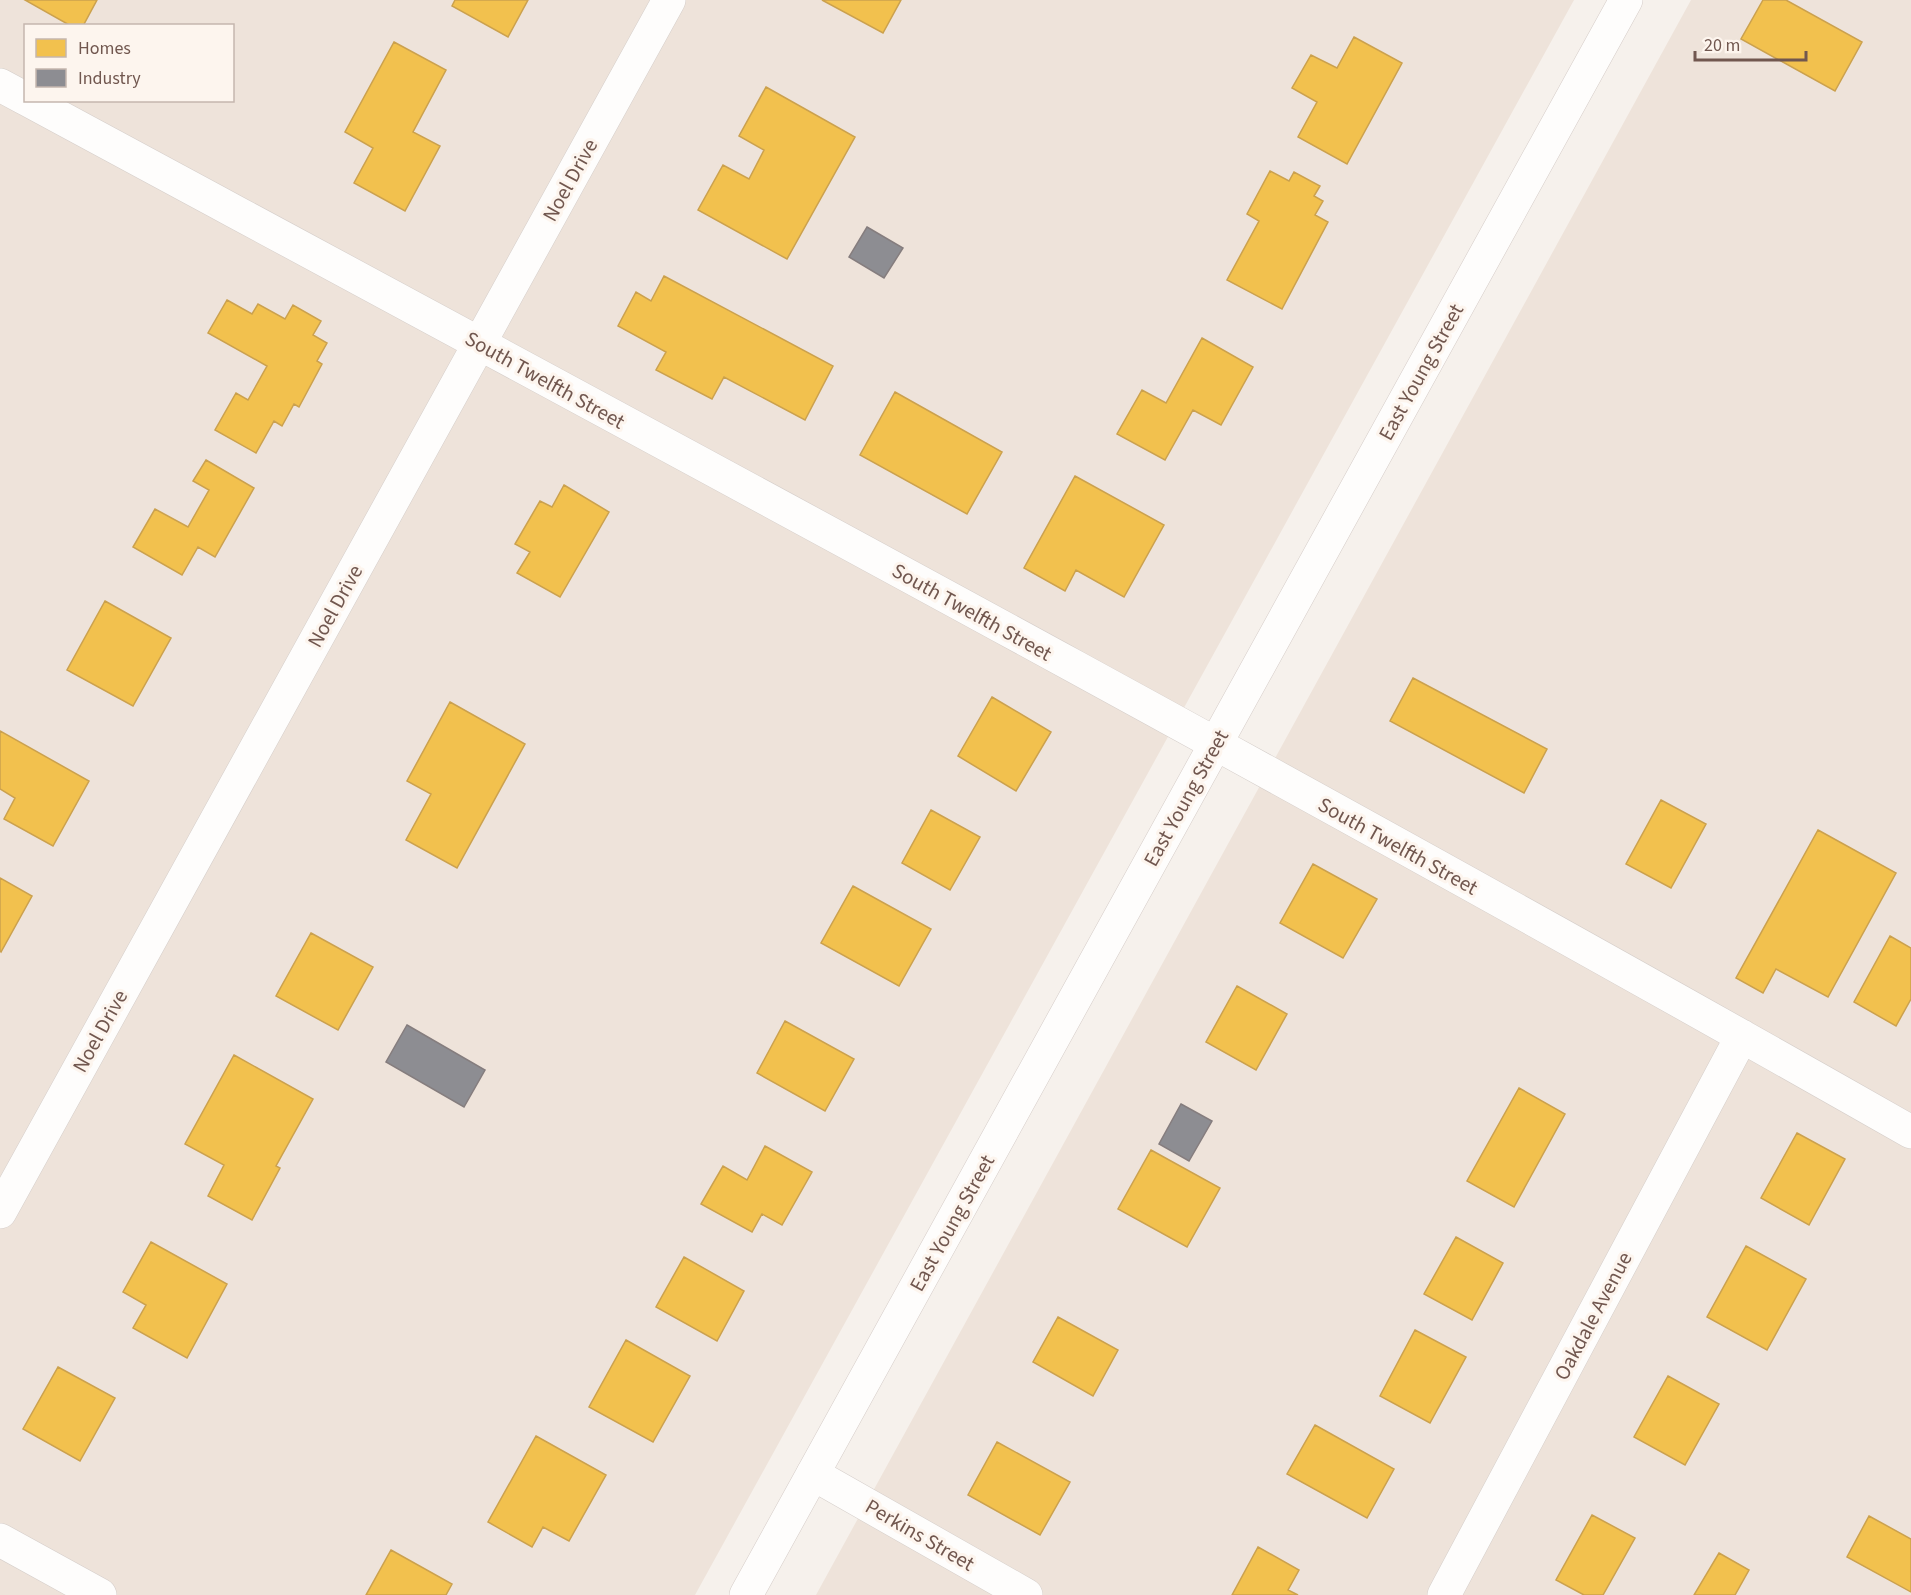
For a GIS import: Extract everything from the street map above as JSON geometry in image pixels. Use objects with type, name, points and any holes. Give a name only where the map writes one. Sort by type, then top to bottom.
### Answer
[{"type":"street","name":"Noel Drive","points":[[0,1212],[669,0]]},
{"type":"street","name":"East Young Street","points":[[746,1595],[1626,0]]},
{"type":"street","name":"South Twelfth Street","points":[[0,85],[24,98]]},
{"type":"street","name":"South Twelfth Street","points":[[31,102],[1216,745],[1911,1132]]},
{"type":"street","name":"Oakdale Avenue","points":[[1444,1595],[1742,1036]]},
{"type":"street","name":"Perkins Street","points":[[813,1474],[1026,1595]]},
{"type":"street","points":[[0,1540],[100,1595]]},
{"type":"shaded area","points":[[0,0],[1574,0],[695,1595],[0,1595]]},
{"type":"shaded area","points":[[1691,0],[1911,0],[1911,1595],[816,1595]]},
{"type":"building: Homes","points":[[25,0],[97,0],[84,24],[67,24]]},
{"type":"building: Homes","points":[[455,0],[528,0],[508,37],[452,6]]},
{"type":"building: Homes","points":[[822,0],[901,0],[883,33]]},
{"type":"building: Homes","points":[[1763,0],[1786,0],[1862,42],[1835,91],[1741,39]]},
{"type":"building: Homes","points":[[1354,37],[1402,63],[1347,164],[1298,137],[1317,102],[1292,88],[1311,55],[1337,68]]},
{"type":"building: Homes","points":[[394,42],[446,70],[413,132],[440,146],[405,211],[354,183],[373,148],[345,132]]},
{"type":"building: Homes","points":[[766,87],[855,137],[787,259],[698,210],[723,165],[749,179],[764,150],[739,136]]},
{"type":"building: Homes","points":[[1270,171],[1289,181],[1294,172],[1320,186],[1314,196],[1323,201],[1315,215],[1328,222],[1282,309],[1227,280],[1259,221],[1247,214]]},
{"type":"building: Homes","points":[[664,276],[833,366],[805,420],[724,377],[712,399],[656,370],[666,352],[618,326],[636,292],[651,301]]},
{"type":"building: Homes","points":[[227,300],[252,314],[258,304],[285,319],[293,305],[321,321],[313,335],[327,343],[317,361],[322,364],[299,407],[294,404],[282,426],[274,421],[256,453],[215,430],[236,393],[248,400],[267,366],[208,333]]},
{"type":"building: Homes","points":[[1202,338],[1253,367],[1221,425],[1193,410],[1165,460],[1117,434],[1142,390],[1166,403]]},
{"type":"building: Homes","points":[[895,392],[1002,452],[967,514],[860,455]]},
{"type":"building: Homes","points":[[206,460],[254,488],[215,557],[198,547],[182,575],[133,547],[155,509],[188,527],[209,490],[193,481]]},
{"type":"building: Homes","points":[[1075,476],[1164,525],[1124,597],[1076,570],[1065,591],[1024,568]]},
{"type":"building: Homes","points":[[564,485],[609,512],[560,597],[517,573],[530,552],[515,544],[540,501],[552,507]]},
{"type":"building: Homes","points":[[105,601],[171,638],[133,706],[67,670]]},
{"type":"building: Homes","points":[[1413,678],[1547,749],[1524,793],[1390,721]]},
{"type":"building: Homes","points":[[992,697],[1051,732],[1016,791],[958,756]]},
{"type":"building: Homes","points":[[450,702],[525,744],[457,868],[406,840],[431,794],[407,781]]},
{"type":"building: Homes","points":[[0,731],[89,781],[53,846],[4,819],[15,798],[0,789]]},
{"type":"building: Homes","points":[[1661,800],[1706,824],[1671,888],[1626,864]]},
{"type":"building: Homes","points":[[931,810],[980,837],[950,890],[902,863]]},
{"type":"building: Homes","points":[[1818,830],[1896,873],[1828,997],[1776,969],[1763,993],[1736,978]]},
{"type":"building: Homes","points":[[1313,864],[1377,899],[1343,958],[1280,923]]},
{"type":"building: Homes","points":[[0,878],[32,896],[1,952],[0,951]]},
{"type":"building: Homes","points":[[853,886],[931,929],[899,986],[821,943]]},
{"type":"building: Homes","points":[[311,933],[373,967],[338,1030],[276,996]]},
{"type":"building: Homes","points":[[1890,936],[1911,948],[1911,999],[1896,1026],[1854,1002]]},
{"type":"building: Homes","points":[[1237,986],[1287,1014],[1256,1070],[1206,1042]]},
{"type":"building: Homes","points":[[785,1021],[854,1059],[825,1111],[757,1073]]},
{"type":"building: Homes","points":[[234,1055],[313,1099],[276,1166],[280,1168],[252,1220],[208,1196],[224,1165],[185,1144]]},
{"type":"building: Homes","points":[[1519,1088],[1565,1114],[1514,1207],[1467,1181]]},
{"type":"building: Homes","points":[[1797,1133],[1845,1159],[1809,1225],[1761,1198]]},
{"type":"building: Homes","points":[[765,1146],[812,1172],[782,1225],[762,1214],[752,1232],[701,1204],[723,1166],[747,1180]]},
{"type":"building: Homes","points":[[1151,1150],[1220,1188],[1187,1247],[1118,1209]]},
{"type":"building: Homes","points":[[1456,1237],[1503,1263],[1472,1320],[1424,1294]]},
{"type":"building: Homes","points":[[151,1242],[227,1284],[187,1358],[133,1328],[146,1305],[123,1292]]},
{"type":"building: Homes","points":[[1746,1246],[1806,1279],[1767,1350],[1707,1317]]},
{"type":"building: Homes","points":[[684,1257],[744,1291],[717,1341],[656,1307]]},
{"type":"building: Homes","points":[[1058,1317],[1118,1350],[1093,1396],[1033,1362]]},
{"type":"building: Homes","points":[[1415,1330],[1466,1357],[1430,1423],[1380,1396]]},
{"type":"building: Homes","points":[[626,1340],[690,1376],[653,1442],[589,1407]]},
{"type":"building: Homes","points":[[58,1367],[115,1398],[80,1461],[23,1429]]},
{"type":"building: Homes","points":[[1668,1376],[1719,1404],[1685,1465],[1634,1437]]},
{"type":"building: Homes","points":[[1315,1425],[1394,1469],[1367,1518],[1287,1474]]},
{"type":"building: Homes","points":[[536,1436],[606,1475],[569,1541],[543,1527],[532,1547],[488,1522]]},
{"type":"building: Homes","points":[[997,1442],[1070,1482],[1040,1535],[968,1495]]},
{"type":"building: Homes","points":[[1592,1515],[1635,1538],[1603,1595],[1584,1595],[1556,1580]]},
{"type":"building: Homes","points":[[1869,1516],[1911,1539],[1911,1592],[1847,1557]]},
{"type":"building: Homes","points":[[1258,1547],[1299,1570],[1288,1590],[1298,1595],[1232,1595]]},
{"type":"building: Homes","points":[[391,1550],[452,1584],[446,1595],[366,1595]]},
{"type":"building: Homes","points":[[1719,1553],[1749,1570],[1735,1595],[1694,1595]]},
{"type":"building: Industry","points":[[867,227],[903,248],[884,278],[849,257]]},
{"type":"building: Industry","points":[[407,1025],[485,1070],[464,1107],[386,1062]]},
{"type":"building: Industry","points":[[1181,1104],[1212,1121],[1189,1161],[1159,1144]]}]
